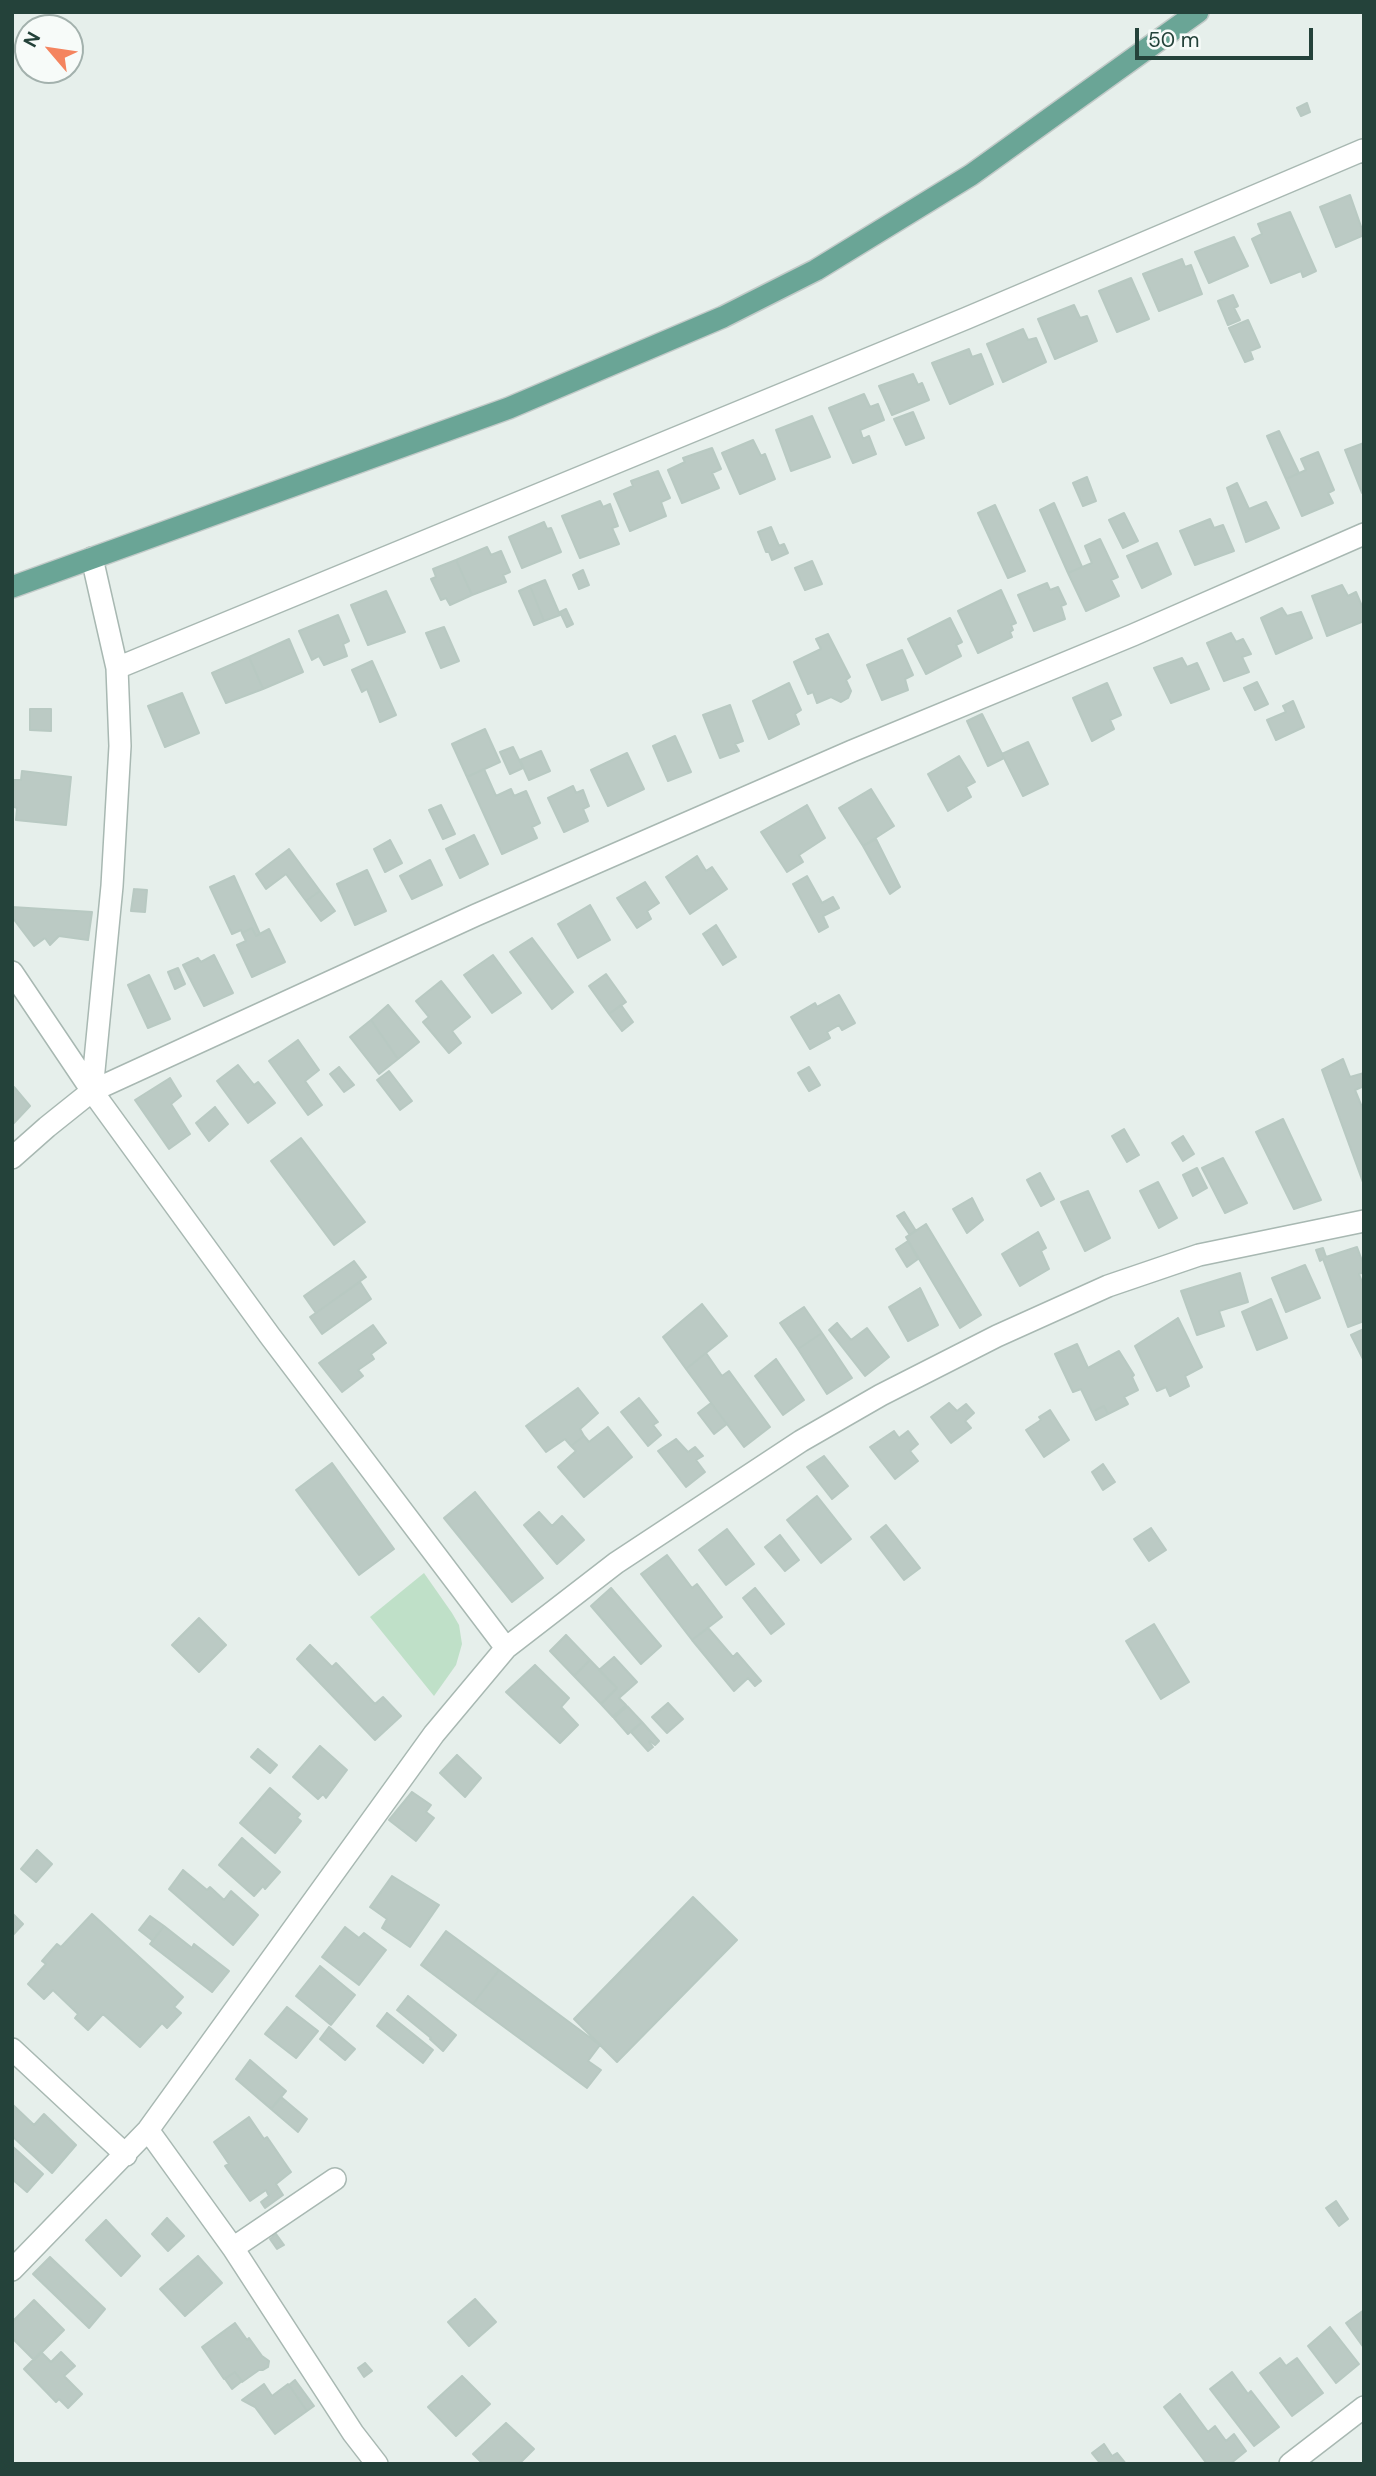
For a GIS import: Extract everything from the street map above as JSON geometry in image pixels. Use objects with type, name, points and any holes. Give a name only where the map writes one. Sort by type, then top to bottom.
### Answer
[{"type":"main road","points":[[12,587],[509,408],[723,317],[816,270],[971,175],[1198,12]]},
{"type":"street","points":[[117,668],[967,318],[1363,149],[1364,152]]},
{"type":"street","points":[[12,1158],[92,1091],[489,910],[852,751],[1133,635],[1364,534]]},
{"type":"street","points":[[92,558],[117,668],[120,746],[112,886],[92,1091]]},
{"type":"street","points":[[12,972],[92,1091],[270,1336],[506,1648]]},
{"type":"street","points":[[12,2270],[148,2130],[434,1734],[506,1648],[616,1563],[801,1441],[881,1395],[997,1336],[1108,1286],[1199,1255],[1364,1221]]},
{"type":"street","points":[[12,2049],[126,2155]]},
{"type":"street","points":[[148,2130],[233,2248],[353,2433],[377,2464]]},
{"type":"street","points":[[233,2248],[335,2179]]},
{"type":"street","points":[[1290,2464],[1364,2407]]},
{"type":"green space","points":[[424,1573],[459,1625],[462,1644],[456,1665],[434,1696],[370,1617]]},
{"type":"building","points":[[1307,103],[1310,112],[1301,116],[1297,108]]},
{"type":"building","points":[[1350,195],[1364,235],[1336,247],[1320,207]]},
{"type":"building","points":[[1290,212],[1316,271],[1303,277],[1301,271],[1271,283],[1252,239],[1262,234],[1258,224]]},
{"type":"building","points":[[1234,237],[1248,266],[1209,283],[1195,252]]},
{"type":"building","points":[[1182,259],[1185,267],[1191,265],[1202,294],[1159,311],[1143,274]]},
{"type":"building","points":[[1131,278],[1149,319],[1117,332],[1099,291]]},
{"type":"building","points":[[1233,295],[1238,306],[1234,308],[1240,320],[1228,325],[1218,301]]},
{"type":"building","points":[[1074,305],[1080,318],[1087,316],[1097,341],[1055,359],[1038,319]]},
{"type":"building","points":[[1248,320],[1260,347],[1250,351],[1253,359],[1245,362],[1229,328]]},
{"type":"building","points":[[1023,329],[1028,340],[1036,338],[1046,362],[1003,382],[987,344]]},
{"type":"building","points":[[969,349],[972,357],[981,354],[993,384],[950,404],[932,363]]},
{"type":"building","points":[[913,374],[918,385],[922,383],[929,400],[892,415],[879,386]]},
{"type":"building","points":[[864,394],[870,407],[878,404],[884,420],[860,430],[863,439],[869,436],[876,454],[853,463],[829,408]]},
{"type":"building","points":[[913,412],[924,438],[906,445],[894,419]]},
{"type":"building","points":[[812,416],[830,457],[791,471],[776,430]]},
{"type":"building","points":[[1279,431],[1299,473],[1286,479],[1267,436]]},
{"type":"building","points":[[753,440],[761,456],[765,454],[775,479],[740,494],[722,453]]},
{"type":"building","points":[[1364,443],[1364,493],[1362,493],[1345,450]]},
{"type":"building","points":[[712,448],[721,469],[712,473],[719,488],[682,503],[668,470],[685,462],[683,458]]},
{"type":"building","points":[[1318,452],[1334,490],[1328,493],[1333,503],[1302,516],[1286,479],[1306,470],[1301,459]]},
{"type":"building","points":[[658,471],[670,498],[661,502],[666,516],[630,531],[614,494],[633,486],[631,481]]},
{"type":"building","points":[[1087,477],[1096,501],[1083,506],[1073,483]]},
{"type":"building","points":[[1237,483],[1249,509],[1266,502],[1279,528],[1246,542],[1227,488]]},
{"type":"building","points":[[600,501],[603,507],[610,504],[618,526],[612,528],[619,544],[580,558],[562,516]]},
{"type":"building","points":[[1054,503],[1082,567],[1068,573],[1040,510]]},
{"type":"building","points":[[995,505],[1025,571],[1008,578],[978,513]]},
{"type":"building","points":[[1124,513],[1138,541],[1123,548],[1109,520]]},
{"type":"building","points":[[1210,519],[1214,528],[1223,525],[1234,551],[1195,565],[1180,531]]},
{"type":"building","points":[[544,522],[547,529],[551,528],[561,552],[522,568],[509,537]]},
{"type":"building","points":[[771,527],[779,546],[784,544],[788,553],[772,560],[758,532]]},
{"type":"building","points":[[1100,539],[1118,577],[1111,580],[1119,596],[1086,611],[1068,573],[1092,563],[1085,546]]},
{"type":"building","points":[[1157,543],[1171,574],[1142,588],[1127,556]]},
{"type":"building","points":[[487,547],[491,555],[501,551],[510,572],[503,575],[506,582],[472,595],[456,560]]},
{"type":"building","points":[[456,560],[472,595],[450,605],[446,598],[441,600],[431,579],[436,577],[433,569]]},
{"type":"building","points":[[812,561],[822,584],[805,590],[795,568]]},
{"type":"building","points":[[583,570],[589,585],[579,589],[573,575]]},
{"type":"building","points":[[545,580],[560,615],[544,621],[530,586]]},
{"type":"building","points":[[1047,583],[1050,590],[1058,587],[1066,604],[1061,606],[1065,619],[1034,631],[1018,595]]},
{"type":"building","points":[[1342,585],[1348,596],[1356,592],[1364,611],[1364,621],[1327,636],[1312,596]]},
{"type":"building","points":[[530,586],[544,621],[534,625],[519,591]]},
{"type":"building","points":[[1001,590],[1016,623],[1011,625],[1012,637],[978,653],[958,611]]},
{"type":"building","points":[[386,591],[405,632],[368,645],[351,605]]},
{"type":"building","points":[[1282,608],[1287,616],[1301,612],[1312,638],[1276,654],[1261,618]]},
{"type":"building","points":[[566,609],[573,624],[567,627],[560,612]]},
{"type":"building","points":[[338,615],[349,641],[343,644],[347,656],[324,665],[319,656],[312,660],[299,631]]},
{"type":"building","points":[[950,618],[962,642],[956,645],[961,656],[926,674],[908,639]]},
{"type":"building","points":[[444,627],[459,661],[441,668],[426,633]]},
{"type":"building","points":[[1231,633],[1236,642],[1243,639],[1251,654],[1242,657],[1249,672],[1224,681],[1207,643]]},
{"type":"building","points":[[828,634],[850,677],[846,680],[851,691],[848,698],[841,702],[831,697],[817,703],[813,692],[808,694],[794,662],[821,649],[816,639]]},
{"type":"building","points":[[289,639],[303,672],[263,689],[249,657]]},
{"type":"building","points":[[902,650],[913,675],[905,679],[908,690],[882,700],[867,665]]},
{"type":"building","points":[[249,657],[263,689],[226,703],[212,673]]},
{"type":"building","points":[[1182,658],[1187,667],[1197,663],[1209,689],[1171,703],[1154,668]]},
{"type":"building","points":[[372,661],[396,715],[380,722],[367,689],[362,692],[352,670]]},
{"type":"building","points":[[1257,682],[1268,704],[1255,710],[1244,688]]},
{"type":"building","points":[[789,683],[801,710],[795,714],[799,724],[769,739],[753,701]]},
{"type":"building","points":[[1107,683],[1121,715],[1110,720],[1114,729],[1092,741],[1073,698]]},
{"type":"building","points":[[182,693],[199,733],[165,747],[148,706]]},
{"type":"building","points":[[1293,701],[1304,727],[1276,740],[1267,720],[1286,712],[1283,706]]},
{"type":"building","points":[[730,705],[743,741],[735,744],[739,751],[720,758],[703,715]]},
{"type":"building","points":[[30,709],[51,709],[51,731],[30,730]]},
{"type":"building","points":[[982,714],[1004,758],[988,766],[967,721]]},
{"type":"building","points":[[485,729],[500,762],[467,777],[452,744]]},
{"type":"building","points":[[675,736],[691,772],[668,781],[653,746]]},
{"type":"building","points":[[1028,742],[1048,784],[1023,796],[1002,754]]},
{"type":"building","points":[[513,747],[523,768],[510,774],[500,752]]},
{"type":"building","points":[[541,751],[550,771],[529,780],[520,760]]},
{"type":"building","points":[[627,753],[644,789],[608,806],[591,770]]},
{"type":"building","points":[[959,756],[975,782],[966,787],[971,797],[948,811],[928,774]]},
{"type":"building","points":[[484,769],[496,796],[511,789],[514,796],[526,791],[540,823],[532,827],[537,838],[502,854],[467,777]]},
{"type":"building","points":[[22,771],[71,777],[66,825],[16,820],[17,808],[12,806],[14,780],[21,780]]},
{"type":"building","points":[[573,786],[576,793],[583,790],[589,806],[583,809],[588,821],[564,832],[548,798]]},
{"type":"building","points":[[871,789],[894,826],[863,846],[839,808]]},
{"type":"building","points":[[441,805],[455,834],[443,839],[429,810]]},
{"type":"building","points":[[807,805],[825,838],[799,855],[803,862],[787,872],[761,832]]},
{"type":"building","points":[[474,835],[488,864],[460,878],[446,849]]},
{"type":"building","points":[[876,839],[900,887],[890,894],[863,846]]},
{"type":"building","points":[[390,840],[402,863],[385,872],[374,849]]},
{"type":"building","points":[[289,849],[320,891],[306,901],[286,874],[266,889],[256,874]]},
{"type":"building","points":[[697,856],[706,871],[712,867],[727,889],[690,914],[666,877]]},
{"type":"building","points":[[430,860],[442,885],[412,899],[400,876]]},
{"type":"building","points":[[367,870],[386,911],[355,925],[337,884]]},
{"type":"building","points":[[234,876],[260,934],[256,936],[252,928],[232,934],[210,887]]},
{"type":"building","points":[[807,876],[822,903],[833,897],[839,908],[823,916],[828,927],[819,932],[793,884]]},
{"type":"building","points":[[645,882],[659,903],[647,911],[651,919],[637,928],[617,898]]},
{"type":"building","points":[[134,889],[147,890],[145,912],[131,911]]},
{"type":"building","points":[[320,891],[335,911],[321,921],[306,901]]},
{"type":"building","points":[[590,905],[610,940],[578,958],[558,924]]},
{"type":"building","points":[[12,907],[92,912],[88,940],[59,936],[50,945],[45,938],[34,946],[12,917]]},
{"type":"building","points":[[716,925],[736,957],[723,965],[703,934]]},
{"type":"building","points":[[252,928],[256,936],[269,929],[285,962],[252,977],[237,945],[246,941],[242,933]]},
{"type":"building","points":[[532,938],[573,992],[552,1009],[510,952]]},
{"type":"building","points":[[214,955],[233,993],[204,1006],[183,965],[198,958],[201,962]]},
{"type":"building","points":[[493,955],[521,993],[492,1013],[464,975]]},
{"type":"building","points":[[178,968],[185,984],[175,989],[168,972]]},
{"type":"building","points":[[606,974],[626,1002],[609,1014],[589,986]]},
{"type":"building","points":[[149,975],[170,1019],[148,1028],[128,985]]},
{"type":"building","points":[[441,981],[470,1017],[452,1031],[461,1043],[449,1053],[423,1022],[429,1017],[416,1001]]},
{"type":"building","points":[[839,995],[855,1023],[842,1030],[839,1025],[827,1032],[830,1038],[810,1049],[791,1017],[815,1003],[817,1007]]},
{"type":"building","points":[[388,1005],[419,1042],[398,1059],[371,1020]]},
{"type":"building","points":[[621,1005],[633,1022],[622,1031],[609,1014]]},
{"type":"building","points":[[371,1020],[398,1059],[379,1074],[350,1037]]},
{"type":"building","points":[[298,1040],[319,1070],[305,1081],[322,1105],[308,1115],[269,1061]]},
{"type":"building","points":[[1343,1059],[1350,1077],[1364,1073],[1364,1086],[1355,1090],[1364,1112],[1364,1185],[1322,1070]]},
{"type":"building","points":[[238,1065],[254,1085],[258,1082],[275,1103],[248,1123],[217,1081]]},
{"type":"building","points":[[339,1067],[354,1085],[344,1092],[330,1074]]},
{"type":"building","points":[[809,1067],[820,1085],[809,1091],[798,1073]]},
{"type":"building","points":[[389,1071],[412,1101],[400,1110],[377,1080]]},
{"type":"building","points":[[170,1078],[181,1096],[171,1104],[190,1134],[169,1149],[135,1100]]},
{"type":"building","points":[[14,1087],[30,1106],[12,1125],[12,1088]]},
{"type":"building","points":[[215,1107],[228,1124],[209,1141],[196,1123]]},
{"type":"building","points":[[1283,1119],[1321,1200],[1294,1209],[1256,1132]]},
{"type":"building","points":[[1124,1129],[1139,1155],[1127,1162],[1112,1136]]},
{"type":"building","points":[[1183,1136],[1194,1154],[1183,1161],[1172,1143]]},
{"type":"building","points":[[301,1138],[365,1222],[334,1245],[271,1161]]},
{"type":"building","points":[[1223,1158],[1247,1203],[1225,1213],[1202,1168]]},
{"type":"building","points":[[1197,1168],[1207,1188],[1193,1196],[1183,1175]]},
{"type":"building","points":[[1040,1173],[1054,1199],[1041,1206],[1027,1180]]},
{"type":"building","points":[[1158,1182],[1177,1218],[1159,1228],[1140,1191]]},
{"type":"building","points":[[1088,1191],[1110,1238],[1085,1251],[1061,1202]]},
{"type":"building","points":[[972,1198],[983,1220],[967,1233],[953,1209]]},
{"type":"building","points":[[904,1212],[916,1231],[910,1235],[897,1216]]},
{"type":"building","points":[[926,1224],[981,1315],[960,1328],[906,1237]]},
{"type":"building","points":[[1038,1232],[1046,1248],[1041,1251],[1049,1269],[1020,1286],[1002,1254]]},
{"type":"building","points":[[908,1241],[918,1259],[907,1267],[896,1249]]},
{"type":"building","points":[[1357,1247],[1364,1266],[1364,1272],[1359,1274],[1364,1287],[1364,1321],[1348,1327],[1323,1259],[1320,1261],[1316,1250],[1323,1248],[1326,1257]]},
{"type":"building","points":[[354,1261],[366,1277],[316,1313],[304,1296]]},
{"type":"building","points":[[1305,1265],[1320,1298],[1286,1312],[1272,1278]]},
{"type":"building","points":[[1240,1273],[1248,1302],[1219,1311],[1224,1326],[1197,1335],[1181,1291]]},
{"type":"building","points":[[360,1282],[371,1299],[322,1334],[310,1317]]},
{"type":"building","points":[[920,1288],[938,1325],[908,1341],[889,1307]]},
{"type":"building","points":[[1271,1299],[1287,1338],[1257,1350],[1242,1312]]},
{"type":"building","points":[[702,1304],[727,1336],[686,1369],[663,1337]]},
{"type":"building","points":[[804,1307],[822,1333],[798,1349],[780,1323]]},
{"type":"building","points":[[1178,1318],[1202,1367],[1185,1376],[1189,1386],[1170,1396],[1166,1387],[1157,1391],[1135,1346]]},
{"type":"building","points":[[837,1323],[851,1340],[867,1328],[889,1357],[865,1376],[829,1330]]},
{"type":"building","points":[[373,1325],[386,1343],[371,1354],[374,1359],[358,1370],[363,1376],[342,1392],[319,1363]]},
{"type":"building","points":[[1364,1329],[1364,1361],[1351,1335]]},
{"type":"building","points":[[822,1333],[852,1378],[827,1394],[798,1349]]},
{"type":"building","points":[[1077,1344],[1088,1368],[1119,1351],[1134,1375],[1132,1377],[1138,1390],[1124,1397],[1128,1404],[1108,1414],[1104,1406],[1092,1412],[1081,1389],[1073,1392],[1055,1354]]},
{"type":"building","points":[[706,1353],[722,1376],[729,1371],[770,1427],[744,1447],[686,1369]]},
{"type":"building","points":[[776,1359],[804,1400],[783,1415],[755,1376]]},
{"type":"building","points":[[578,1388],[598,1413],[580,1429],[584,1436],[571,1446],[565,1439],[546,1452],[526,1426]]},
{"type":"building","points":[[639,1398],[658,1422],[653,1425],[661,1435],[648,1446],[621,1412]]},
{"type":"building","points":[[711,1403],[727,1424],[714,1434],[698,1413]]},
{"type":"building","points":[[949,1403],[957,1411],[966,1404],[974,1413],[965,1421],[971,1428],[951,1443],[931,1417]]},
{"type":"building","points":[[1104,1406],[1108,1414],[1096,1420],[1092,1412]]},
{"type":"building","points":[[1050,1410],[1069,1440],[1044,1457],[1026,1430]]},
{"type":"building","points":[[608,1427],[632,1457],[584,1497],[558,1467],[576,1451],[571,1446],[584,1436],[589,1442]]},
{"type":"building","points":[[894,1431],[899,1438],[908,1431],[918,1444],[910,1451],[918,1461],[895,1479],[870,1447]]},
{"type":"building","points":[[676,1439],[688,1452],[695,1447],[703,1456],[696,1460],[705,1472],[686,1487],[658,1451]]},
{"type":"building","points":[[824,1456],[848,1486],[832,1499],[807,1467]]},
{"type":"building","points":[[332,1463],[394,1549],[359,1575],[296,1490]]},
{"type":"building","points":[[1103,1464],[1115,1482],[1103,1490],[1092,1472]]},
{"type":"building","points":[[475,1492],[543,1578],[512,1602],[444,1518]]},
{"type":"building","points":[[817,1496],[851,1539],[821,1563],[787,1520]]},
{"type":"building","points":[[539,1512],[552,1526],[562,1516],[584,1540],[557,1564],[524,1525]]},
{"type":"building","points":[[886,1525],[920,1568],[904,1580],[871,1537]]},
{"type":"building","points":[[1151,1528],[1166,1550],[1149,1561],[1134,1539]]},
{"type":"building","points":[[727,1529],[754,1564],[726,1585],[699,1550]]},
{"type":"building","points":[[780,1535],[799,1560],[785,1571],[765,1547]]},
{"type":"building","points":[[667,1555],[692,1588],[697,1584],[722,1617],[692,1640],[641,1574]]},
{"type":"building","points":[[611,1588],[661,1646],[641,1664],[591,1606]]},
{"type":"building","points":[[755,1588],[784,1624],[771,1634],[743,1598]]},
{"type":"building","points":[[199,1618],[226,1645],[199,1672],[172,1645]]},
{"type":"building","points":[[1154,1624],[1189,1682],[1161,1699],[1126,1641]]},
{"type":"building","points":[[708,1628],[733,1657],[737,1653],[761,1681],[755,1686],[748,1678],[734,1691],[692,1640]]},
{"type":"building","points":[[566,1635],[590,1660],[574,1676],[550,1651]]},
{"type":"building","points":[[310,1645],[332,1667],[336,1663],[375,1704],[383,1697],[401,1716],[375,1740],[297,1659]]},
{"type":"building","points":[[614,1657],[637,1682],[619,1698],[626,1705],[613,1717],[601,1704],[617,1688],[599,1670]]},
{"type":"building","points":[[590,1660],[617,1688],[601,1704],[574,1676]]},
{"type":"building","points":[[535,1665],[569,1698],[561,1707],[578,1725],[560,1743],[506,1692]]},
{"type":"building","points":[[668,1703],[683,1719],[667,1733],[652,1717]]},
{"type":"building","points":[[627,1706],[642,1722],[628,1734],[614,1718]]},
{"type":"building","points":[[642,1722],[659,1741],[655,1745],[650,1741],[653,1747],[648,1751],[631,1732]]},
{"type":"building","points":[[320,1746],[347,1770],[326,1798],[323,1794],[318,1799],[293,1777]]},
{"type":"building","points":[[258,1749],[277,1765],[270,1773],[251,1757]]},
{"type":"building","points":[[457,1755],[481,1778],[465,1797],[440,1773]]},
{"type":"building","points":[[270,1788],[300,1814],[297,1818],[301,1821],[275,1853],[240,1823]]},
{"type":"building","points":[[412,1792],[431,1805],[426,1812],[434,1818],[416,1841],[389,1820]]},
{"type":"building","points":[[242,1838],[280,1872],[265,1889],[263,1886],[254,1896],[219,1865]]},
{"type":"building","points":[[37,1850],[52,1864],[36,1882],[21,1869]]},
{"type":"building","points":[[183,1870],[207,1890],[210,1887],[224,1900],[231,1891],[258,1915],[233,1945],[169,1889]]},
{"type":"building","points":[[392,1876],[439,1905],[410,1947],[382,1928],[387,1919],[370,1907]]},
{"type":"building","points":[[693,1897],[737,1940],[617,2062],[574,2019]]},
{"type":"building","points":[[12,1913],[23,1924],[12,1936]]},
{"type":"building","points":[[92,1914],[183,1997],[174,2007],[181,2013],[167,2028],[162,2023],[140,2047],[103,2014],[88,2030],[75,2018],[78,2014],[53,1990],[44,1999],[28,1984],[46,1964],[42,1961],[57,1944],[61,1947]]},
{"type":"building","points":[[150,1916],[164,1926],[153,1941],[139,1930]]},
{"type":"building","points":[[164,1926],[192,1948],[194,1944],[229,1971],[212,1992],[150,1944]]},
{"type":"building","points":[[345,1927],[359,1938],[364,1933],[386,1950],[359,1985],[322,1957]]},
{"type":"building","points":[[446,1931],[499,1970],[473,2004],[421,1965]]},
{"type":"building","points":[[320,1966],[355,1995],[331,2025],[296,1996]]},
{"type":"building","points":[[499,1970],[600,2045],[588,2061],[601,2070],[587,2088],[473,2004]]},
{"type":"building","points":[[408,1996],[456,2035],[443,2051],[397,2010]]},
{"type":"building","points":[[287,2007],[318,2031],[296,2058],[265,2034]]},
{"type":"building","points":[[387,2013],[433,2050],[423,2063],[377,2026]]},
{"type":"building","points":[[329,2027],[355,2049],[345,2060],[320,2039]]},
{"type":"building","points":[[250,2060],[286,2091],[271,2109],[236,2079]]},
{"type":"building","points":[[281,2097],[307,2119],[298,2132],[271,2109]]},
{"type":"building","points":[[12,2104],[34,2125],[44,2114],[76,2145],[52,2173],[12,2136]]},
{"type":"building","points":[[249,2117],[264,2139],[267,2137],[291,2172],[276,2184],[283,2195],[265,2208],[261,2202],[269,2196],[266,2190],[250,2201],[225,2166],[229,2164],[214,2142]]},
{"type":"building","points":[[12,2146],[43,2174],[27,2192],[12,2179]]},
{"type":"building","points":[[1336,2201],[1348,2219],[1339,2226],[1326,2208]]},
{"type":"building","points":[[167,2218],[184,2236],[168,2251],[152,2234]]},
{"type":"building","points":[[106,2220],[140,2256],[121,2276],[86,2240]]},
{"type":"building","points":[[276,2234],[284,2245],[277,2249],[270,2239]]},
{"type":"building","points":[[198,2256],[222,2283],[185,2316],[160,2289]]},
{"type":"building","points":[[50,2257],[105,2309],[89,2328],[33,2274]]},
{"type":"building","points":[[475,2299],[496,2322],[469,2346],[448,2322]]},
{"type":"building","points":[[34,2300],[64,2330],[34,2360],[12,2338],[12,2322]]},
{"type":"building","points":[[1364,2310],[1364,2348],[1346,2323]]},
{"type":"building","points":[[235,2323],[247,2340],[249,2338],[269,2361],[268,2367],[242,2382],[235,2372],[224,2379],[202,2347]]},
{"type":"building","points":[[1330,2327],[1359,2364],[1336,2383],[1308,2346]]},
{"type":"building","points":[[41,2352],[51,2362],[61,2352],[75,2366],[64,2376],[82,2394],[68,2408],[59,2399],[56,2402],[24,2369]]},
{"type":"building","points":[[1280,2358],[1286,2366],[1297,2358],[1323,2393],[1292,2416],[1260,2373]]},
{"type":"building","points":[[365,2363],[372,2371],[364,2377],[358,2368]]},
{"type":"building","points":[[235,2372],[242,2381],[232,2389],[225,2379]]},
{"type":"building","points":[[1232,2372],[1248,2394],[1251,2391],[1279,2427],[1254,2446],[1210,2389]]},
{"type":"building","points":[[462,2376],[490,2404],[456,2436],[428,2407]]},
{"type":"building","points":[[295,2380],[314,2406],[307,2411],[289,2385]]},
{"type":"building","points":[[264,2384],[272,2396],[288,2384],[307,2411],[275,2434],[255,2407],[242,2400]]},
{"type":"building","points":[[1180,2394],[1208,2432],[1215,2426],[1226,2441],[1234,2434],[1246,2451],[1230,2464],[1207,2464],[1164,2407]]},
{"type":"building","points":[[506,2423],[534,2449],[519,2464],[483,2464],[473,2454]]},
{"type":"building","points":[[1104,2444],[1112,2456],[1117,2453],[1126,2464],[1101,2464],[1092,2453]]}]
